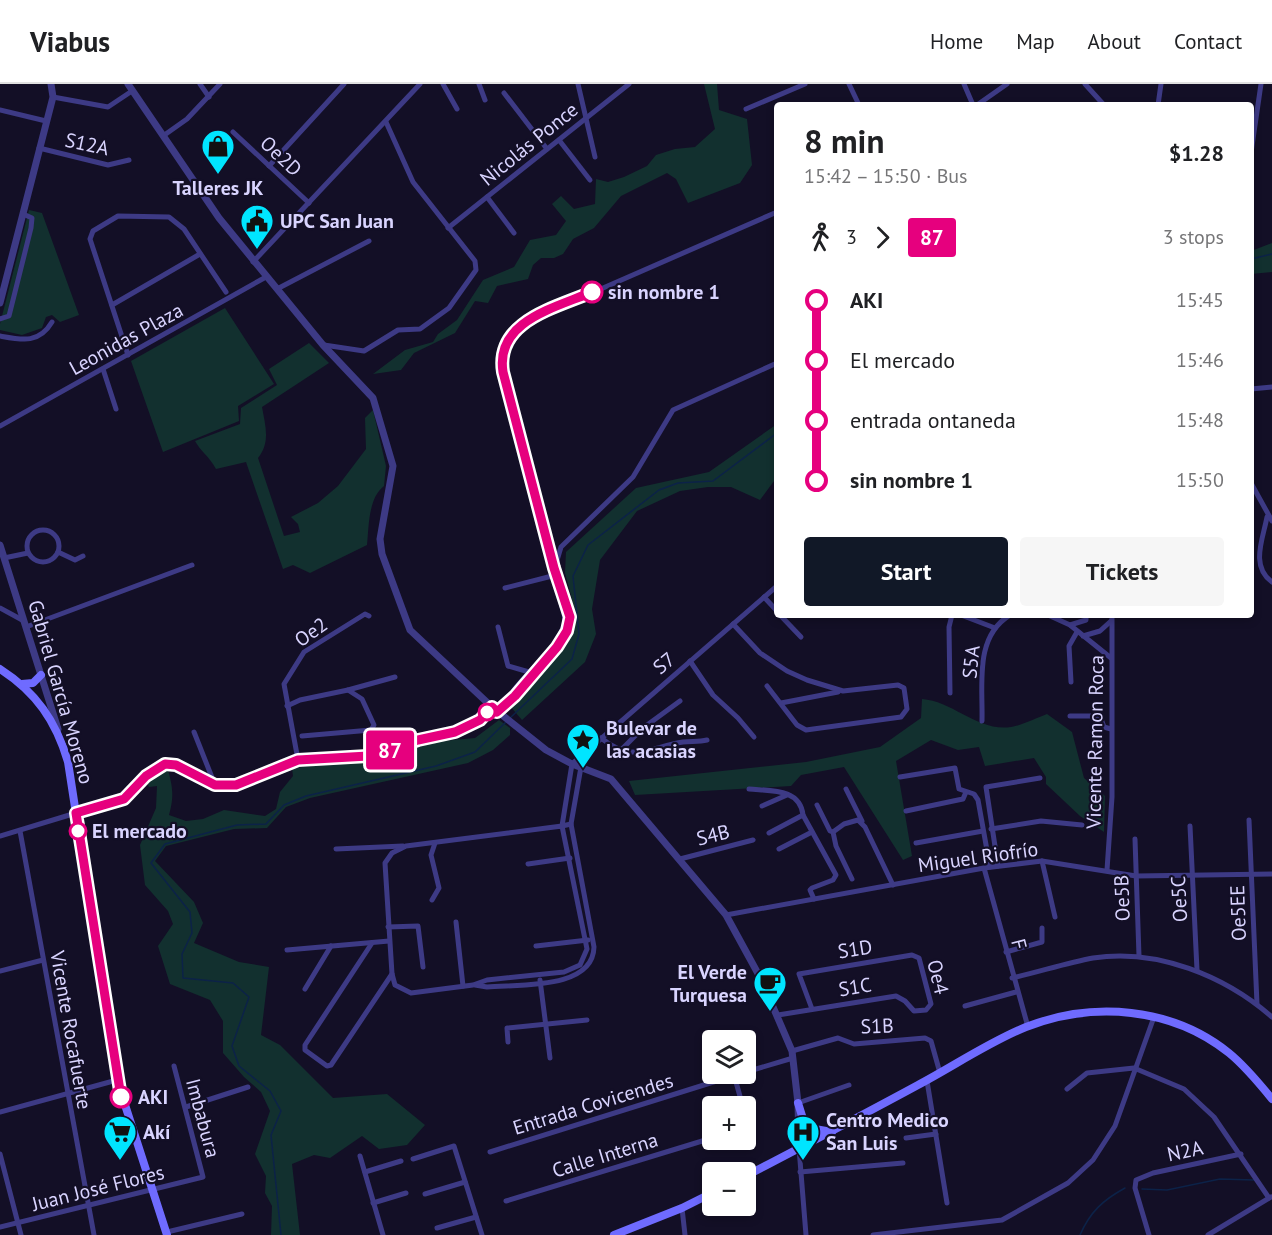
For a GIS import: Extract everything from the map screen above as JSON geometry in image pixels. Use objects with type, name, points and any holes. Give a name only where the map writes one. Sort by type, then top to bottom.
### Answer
[{"type":"main road","points":[[0,669],[22,684],[48,713],[60,736]]},
{"type":"main road","points":[[22,684],[33,683],[41,675]]},
{"type":"main road","name":"Gabriel García Moreno","points":[[60,736],[68,762],[117,1080],[167,1234]]},
{"type":"main road","points":[[756,1171],[1028,1027],[1088,1012],[1118,1012],[1154,1017],[1182,1025],[1215,1043],[1241,1064],[1272,1099]]},
{"type":"main road","points":[[798,1102],[802,1119],[809,1128],[833,1132]]},
{"type":"main road","points":[[614,1235],[702,1198]]},
{"type":"street","points":[[0,303],[2,284],[23,214],[53,97],[51,84]]},
{"type":"street","points":[[200,84],[209,97]]},
{"type":"street","points":[[163,136],[187,119],[220,84]]},
{"type":"street","points":[[269,166],[344,84]]},
{"type":"street","points":[[253,262],[420,84]]},
{"type":"street","points":[[443,84],[456,109]]},
{"type":"street","points":[[478,84],[485,100]]},
{"type":"street","points":[[578,84],[595,158]]},
{"type":"street","name":"Nicolás Ponce","points":[[448,228],[629,84]]},
{"type":"street","points":[[746,110],[805,84]]},
{"type":"street","points":[[849,84],[858,102]]},
{"type":"street","points":[[964,84],[973,102]]},
{"type":"street","points":[[980,102],[1007,84]]},
{"type":"street","points":[[1085,84],[1101,102]]},
{"type":"street","points":[[1158,102],[1161,84]]},
{"type":"street","points":[[1254,132],[1261,84]]},
{"type":"street","points":[[53,97],[108,107],[130,87],[219,218],[253,262],[322,345],[377,405],[393,466],[381,547],[404,619],[418,639],[497,712],[546,750],[572,764],[611,779],[726,915],[778,1016],[793,1055],[806,1235]]},
{"type":"street","points":[[504,93],[547,149]]},
{"type":"street","points":[[0,110],[46,121]]},
{"type":"street","points":[[322,345],[367,350],[398,330],[420,329],[449,308],[477,265],[411,179],[386,122]]},
{"type":"street","name":"Oe2D","points":[[233,132],[309,202]]},
{"type":"street","points":[[559,140],[590,180]]},
{"type":"street","name":"S12A","points":[[39,148],[108,165],[129,160]]},
{"type":"street","points":[[488,198],[514,233]]},
{"type":"street","points":[[505,703],[515,696],[567,631],[570,613],[554,568],[503,372],[502,354],[508,338],[523,323],[774,213]]},
{"type":"street","points":[[0,319],[9,316],[32,228],[32,218],[23,214]]},
{"type":"street","points":[[128,356],[90,240],[93,231],[118,216],[169,217],[184,229],[226,292]]},
{"type":"street","points":[[277,289],[369,241]]},
{"type":"street","points":[[112,305],[200,254]]},
{"type":"street","name":"Leonidas Plaza","points":[[0,426],[266,277]]},
{"type":"street","points":[[0,336],[26,341],[35,339],[47,331],[52,322]]},
{"type":"street","points":[[554,568],[561,547],[633,477],[674,410],[774,364]]},
{"type":"street","points":[[103,369],[116,409]]},
{"type":"street","points":[[1254,389],[1272,387]]},
{"type":"street","points":[[1254,489],[1270,519],[1259,558],[1264,576],[1272,582]]},
{"type":"street","points":[[28,553],[27,542],[39,531],[55,536],[58,552]]},
{"type":"street","name":"Gabriel García Moreno","points":[[0,545],[60,736]]},
{"type":"street","points":[[4,558],[28,553],[42,562],[52,559],[58,552]]},
{"type":"street","points":[[58,552],[75,560],[83,556]]},
{"type":"street","points":[[0,608],[25,624],[192,565]]},
{"type":"street","points":[[505,588],[556,575]]},
{"type":"street","name":"S7","points":[[572,764],[774,589]]},
{"type":"street","points":[[0,836],[124,799],[146,776],[165,764],[176,765],[215,785],[236,785],[298,760],[350,759],[381,753],[467,727],[497,712],[563,629],[565,619],[559,595],[561,591]]},
{"type":"street","points":[[764,597],[774,608]]},
{"type":"street","name":"Oe2","points":[[298,760],[284,684],[304,652],[365,614],[369,616]]},
{"type":"street","points":[[784,618],[801,637]]},
{"type":"street","points":[[950,693],[948,627],[951,618]]},
{"type":"street","points":[[969,618],[995,628]]},
{"type":"street","name":"S5A","points":[[982,721],[984,646],[995,628],[1007,618]]},
{"type":"street","points":[[1055,618],[1070,625],[1111,658]]},
{"type":"street","points":[[1070,625],[1086,620],[1086,618]]},
{"type":"street","points":[[1083,636],[1100,631],[1111,618]]},
{"type":"street","name":"Vicente Ramon Roca","points":[[1107,870],[1112,797],[1112,618]]},
{"type":"street","points":[[733,624],[768,659],[787,671],[843,692]]},
{"type":"street","points":[[498,627],[508,666],[529,672]]},
{"type":"street","points":[[1071,682],[1069,646],[1077,632]]},
{"type":"street","points":[[690,661],[713,695],[738,718],[754,737]]},
{"type":"street","points":[[287,703],[395,677]]},
{"type":"street","points":[[812,696],[815,688],[813,682]]},
{"type":"street","points":[[767,686],[797,725],[806,730],[901,717],[907,709],[903,688],[898,685],[812,696],[781,704]]},
{"type":"street","points":[[302,736],[374,728],[362,699],[361,692],[365,686]]},
{"type":"street","points":[[348,690],[362,699]]},
{"type":"street","points":[[622,749],[643,728],[680,701]]},
{"type":"street","points":[[1070,716],[1100,716],[1104,727],[1111,729]]},
{"type":"street","points":[[194,732],[215,785]]},
{"type":"street","points":[[601,738],[622,749],[639,753],[653,752],[682,742],[707,740]]},
{"type":"street","points":[[473,985],[487,980],[574,969],[586,955],[562,826],[572,764]]},
{"type":"street","points":[[406,846],[392,853],[385,862],[389,941],[395,985],[411,993],[473,985],[488,987],[565,980],[585,970],[594,957],[593,939],[571,825],[581,767]]},
{"type":"street","name":"F","points":[[900,777],[955,768],[959,789],[974,794],[978,800],[987,868],[1012,978],[1028,1027]]},
{"type":"street","points":[[998,866],[986,786],[1040,777]]},
{"type":"street","points":[[749,789],[789,794],[795,797],[836,875],[833,880],[810,890],[814,899]]},
{"type":"street","points":[[846,789],[893,885]]},
{"type":"street","points":[[906,811],[963,799],[966,792]]},
{"type":"street","points":[[762,806],[789,794]]},
{"type":"street","points":[[817,805],[830,831],[833,832],[836,846],[852,879]]},
{"type":"street","points":[[769,832],[803,815]]},
{"type":"street","name":"Oe5EE","points":[[1249,820],[1257,1004]]},
{"type":"street","points":[[833,832],[850,821],[862,821]]},
{"type":"street","points":[[991,829],[1041,821],[1082,825]]},
{"type":"street","points":[[336,849],[406,846],[571,825]]},
{"type":"street","name":"Oe5C","points":[[1190,826],[1197,970]]},
{"type":"street","name":"Vicente Rocafuerte","points":[[20,831],[94,1235]]},
{"type":"street","points":[[916,843],[983,831]]},
{"type":"street","points":[[779,849],[812,832]]},
{"type":"street","name":"Oe5B","points":[[1135,839],[1138,956]]},
{"type":"street","name":"S4B","points":[[680,859],[753,840]]},
{"type":"street","points":[[432,900],[439,888],[431,855],[435,843]]},
{"type":"street","points":[[528,864],[577,856]]},
{"type":"street","points":[[1042,861],[1055,917]]},
{"type":"street","name":"Miguel Riofrío","points":[[726,915],[998,866],[1042,861],[1136,876],[1193,877],[1272,874]]},
{"type":"street","points":[[577,902],[585,899]]},
{"type":"street","points":[[456,922],[463,986]]},
{"type":"street","points":[[388,927],[418,926],[423,967]]},
{"type":"street","points":[[1006,952],[1042,942],[1042,928]]},
{"type":"street","points":[[536,946],[593,939]]},
{"type":"street","points":[[286,950],[389,941]]},
{"type":"street","points":[[372,943],[305,1045],[305,1050],[327,1066],[332,1065],[392,974]]},
{"type":"street","points":[[305,989],[331,946]]},
{"type":"street","name":"S1D","points":[[813,1009],[799,974],[917,955]]},
{"type":"street","name":"Oe4","points":[[917,955],[930,1008]]},
{"type":"street","points":[[1012,978],[1094,958],[1138,956],[1197,970],[1257,1004],[1272,1017]]},
{"type":"street","points":[[0,971],[44,960]]},
{"type":"street","points":[[540,975],[550,1058]]},
{"type":"street","points":[[521,977],[521,984]]},
{"type":"street","points":[[965,1006],[1016,992]]},
{"type":"street","name":"S1C","points":[[778,1016],[896,996],[905,1000],[914,1011],[930,1008]]},
{"type":"street","points":[[873,1235],[911,1233],[1002,1220],[1068,1183],[1082,1172],[1106,1144],[1115,1126],[1154,1017]]},
{"type":"street","points":[[508,1042],[507,1028],[587,1020]]},
{"type":"street","name":"S1B","points":[[793,1055],[838,1038],[854,1044],[925,1038],[931,1041],[940,1073]]},
{"type":"street","points":[[756,1068],[793,1055]]},
{"type":"street","name":"Imbabura","points":[[174,1066],[203,1177]]},
{"type":"street","points":[[1067,1089],[1087,1073],[1134,1068],[1184,1089],[1214,1117],[1271,1197],[1208,1235]]},
{"type":"street","points":[[0,1112],[117,1080]]},
{"type":"street","points":[[927,1081],[947,1203]]},
{"type":"street","name":"Entrada Covicendes","points":[[490,1152],[708,1084]]},
{"type":"street","points":[[798,1102],[849,1085]]},
{"type":"street","points":[[186,1107],[248,1087]]},
{"type":"street","points":[[906,1138],[936,1134]]},
{"type":"street","name":"Calle Interna","points":[[506,1201],[702,1141]]},
{"type":"street","points":[[413,1159],[454,1146],[482,1235]]},
{"type":"street","points":[[0,1154],[21,1235]]},
{"type":"street","name":"N2A","points":[[1149,1235],[1135,1188],[1136,1180],[1153,1173],[1241,1154]]},
{"type":"street","points":[[360,1156],[383,1235]]},
{"type":"street","points":[[365,1172],[401,1161]]},
{"type":"street","points":[[800,1172],[903,1163]]},
{"type":"street","name":"Juan José Flores","points":[[0,1227],[203,1177]]},
{"type":"street","points":[[425,1194],[465,1182]]},
{"type":"street","points":[[374,1203],[406,1193]]},
{"type":"street","points":[[682,1208],[685,1235]]},
{"type":"street","points":[[167,1234],[242,1214]]},
{"type":"street","points":[[437,1228],[476,1217]]},
{"type":"green space","points":[[704,84],[717,84],[719,110],[747,119],[752,165],[740,183],[688,203],[676,179],[667,173],[621,196],[594,228],[573,239],[563,254],[554,258],[541,258],[533,265],[528,279],[497,286],[488,303],[475,301],[455,333],[414,353],[401,370],[373,374],[405,350],[433,342],[438,334],[457,320],[483,280],[514,267],[530,240],[556,235],[566,221],[552,204],[561,196],[574,209],[595,204],[596,179],[608,182],[624,177],[647,166],[656,155],[675,149],[695,147],[715,129]]},
{"type":"green space","points":[[29,210],[42,213],[79,315],[60,322],[52,315],[46,317],[42,328],[22,335],[0,330],[0,324]]},
{"type":"green space","points":[[1272,243],[1272,272],[1254,274],[1254,250]]},
{"type":"green space","points":[[225,308],[274,384],[238,406],[239,421],[163,452],[131,361]]},
{"type":"green space","points":[[309,343],[329,363],[262,407],[266,440],[258,458],[284,536],[300,532],[298,524],[291,517],[318,503],[338,486],[366,449],[365,418],[373,410],[386,466],[384,486],[372,505],[367,545],[310,573],[293,565],[283,569],[246,462],[216,469],[195,441],[240,424],[241,408],[277,385],[269,369]]},
{"type":"green space","points":[[774,426],[774,481],[760,500],[731,487],[708,487],[680,491],[637,511],[600,560],[592,609],[596,634],[585,662],[522,720],[510,706],[560,653],[574,627],[572,599],[565,573],[566,552],[636,488],[709,472]]},
{"type":"green space","points":[[922,699],[944,705],[988,725],[999,727],[1016,726],[1047,714],[1072,732],[1084,778],[1105,796],[1104,832],[1080,816],[1046,784],[1046,777],[1034,758],[985,766],[979,747],[958,750],[931,740],[896,761],[912,856],[903,860],[844,767],[801,775],[791,786],[635,795],[629,781],[806,762],[880,747],[921,718]]},
{"type":"green space","points":[[499,720],[510,728],[510,735],[493,750],[468,763],[310,798],[286,807],[267,828],[234,829],[166,846],[155,861],[194,902],[203,923],[194,943],[239,962],[269,967],[261,1035],[280,1045],[333,1098],[387,1094],[425,1125],[407,1145],[379,1149],[362,1136],[330,1158],[314,1155],[292,1164],[300,1235],[271,1235],[272,1206],[265,1193],[266,1176],[255,1154],[270,1111],[261,1092],[223,1053],[223,1021],[210,1000],[170,984],[158,946],[173,924],[168,911],[145,885],[140,845],[156,808],[157,786],[149,787],[146,781],[163,769],[168,770],[172,792],[169,815],[186,821],[203,819],[224,810],[265,816],[276,809],[280,792],[293,776],[292,768],[366,761],[421,743],[475,738]]},
{"type":"waterway","points":[[1254,258],[1272,254]]},
{"type":"waterway","points":[[510,718],[572,659],[579,634],[573,576],[588,545],[659,490],[678,483],[713,481],[774,435]]},
{"type":"waterway","points":[[281,1235],[271,1135],[281,1111],[270,1091],[239,1066],[232,1046],[249,997],[233,983],[183,978],[182,954],[192,933],[190,912],[151,863],[165,844],[237,825],[266,824],[284,805],[306,796],[436,766],[475,752],[507,721]]},
{"type":"waterway","points":[[1142,1189],[1167,1190],[1220,1179],[1254,1180]]},
{"type":"waterway","points":[[1080,1235],[1098,1207],[1125,1188]]},
{"type":"bus line","name":"87","points":[[121,1097],[76,813],[124,799],[146,776],[165,764],[176,765],[204,782],[225,786],[236,785],[298,760],[350,759],[368,756],[418,740],[455,732],[480,720],[492,707],[497,712],[515,696],[557,647],[570,624],[570,617],[554,568],[503,372],[502,354],[508,338],[523,323],[592,292]]},
{"type":"place","name":"Talleres JK","points":[[218,175]]},
{"type":"place","name":"UPC San Juan","points":[[257,250]]},
{"type":"place","name":"sin nombre 1","points":[[592,292]]},
{"type":"place","name":"Bulevar de las acasias","points":[[583,769]]},
{"type":"place","name":"El mercado","points":[[78,831]]},
{"type":"place","name":"El Verde Turquesa","points":[[770,1012]]},
{"type":"place","name":"AKI","points":[[121,1097]]},
{"type":"place","name":"Akí","points":[[120,1161]]},
{"type":"place","name":"Centro Medico San Luis","points":[[803,1161]]}]
